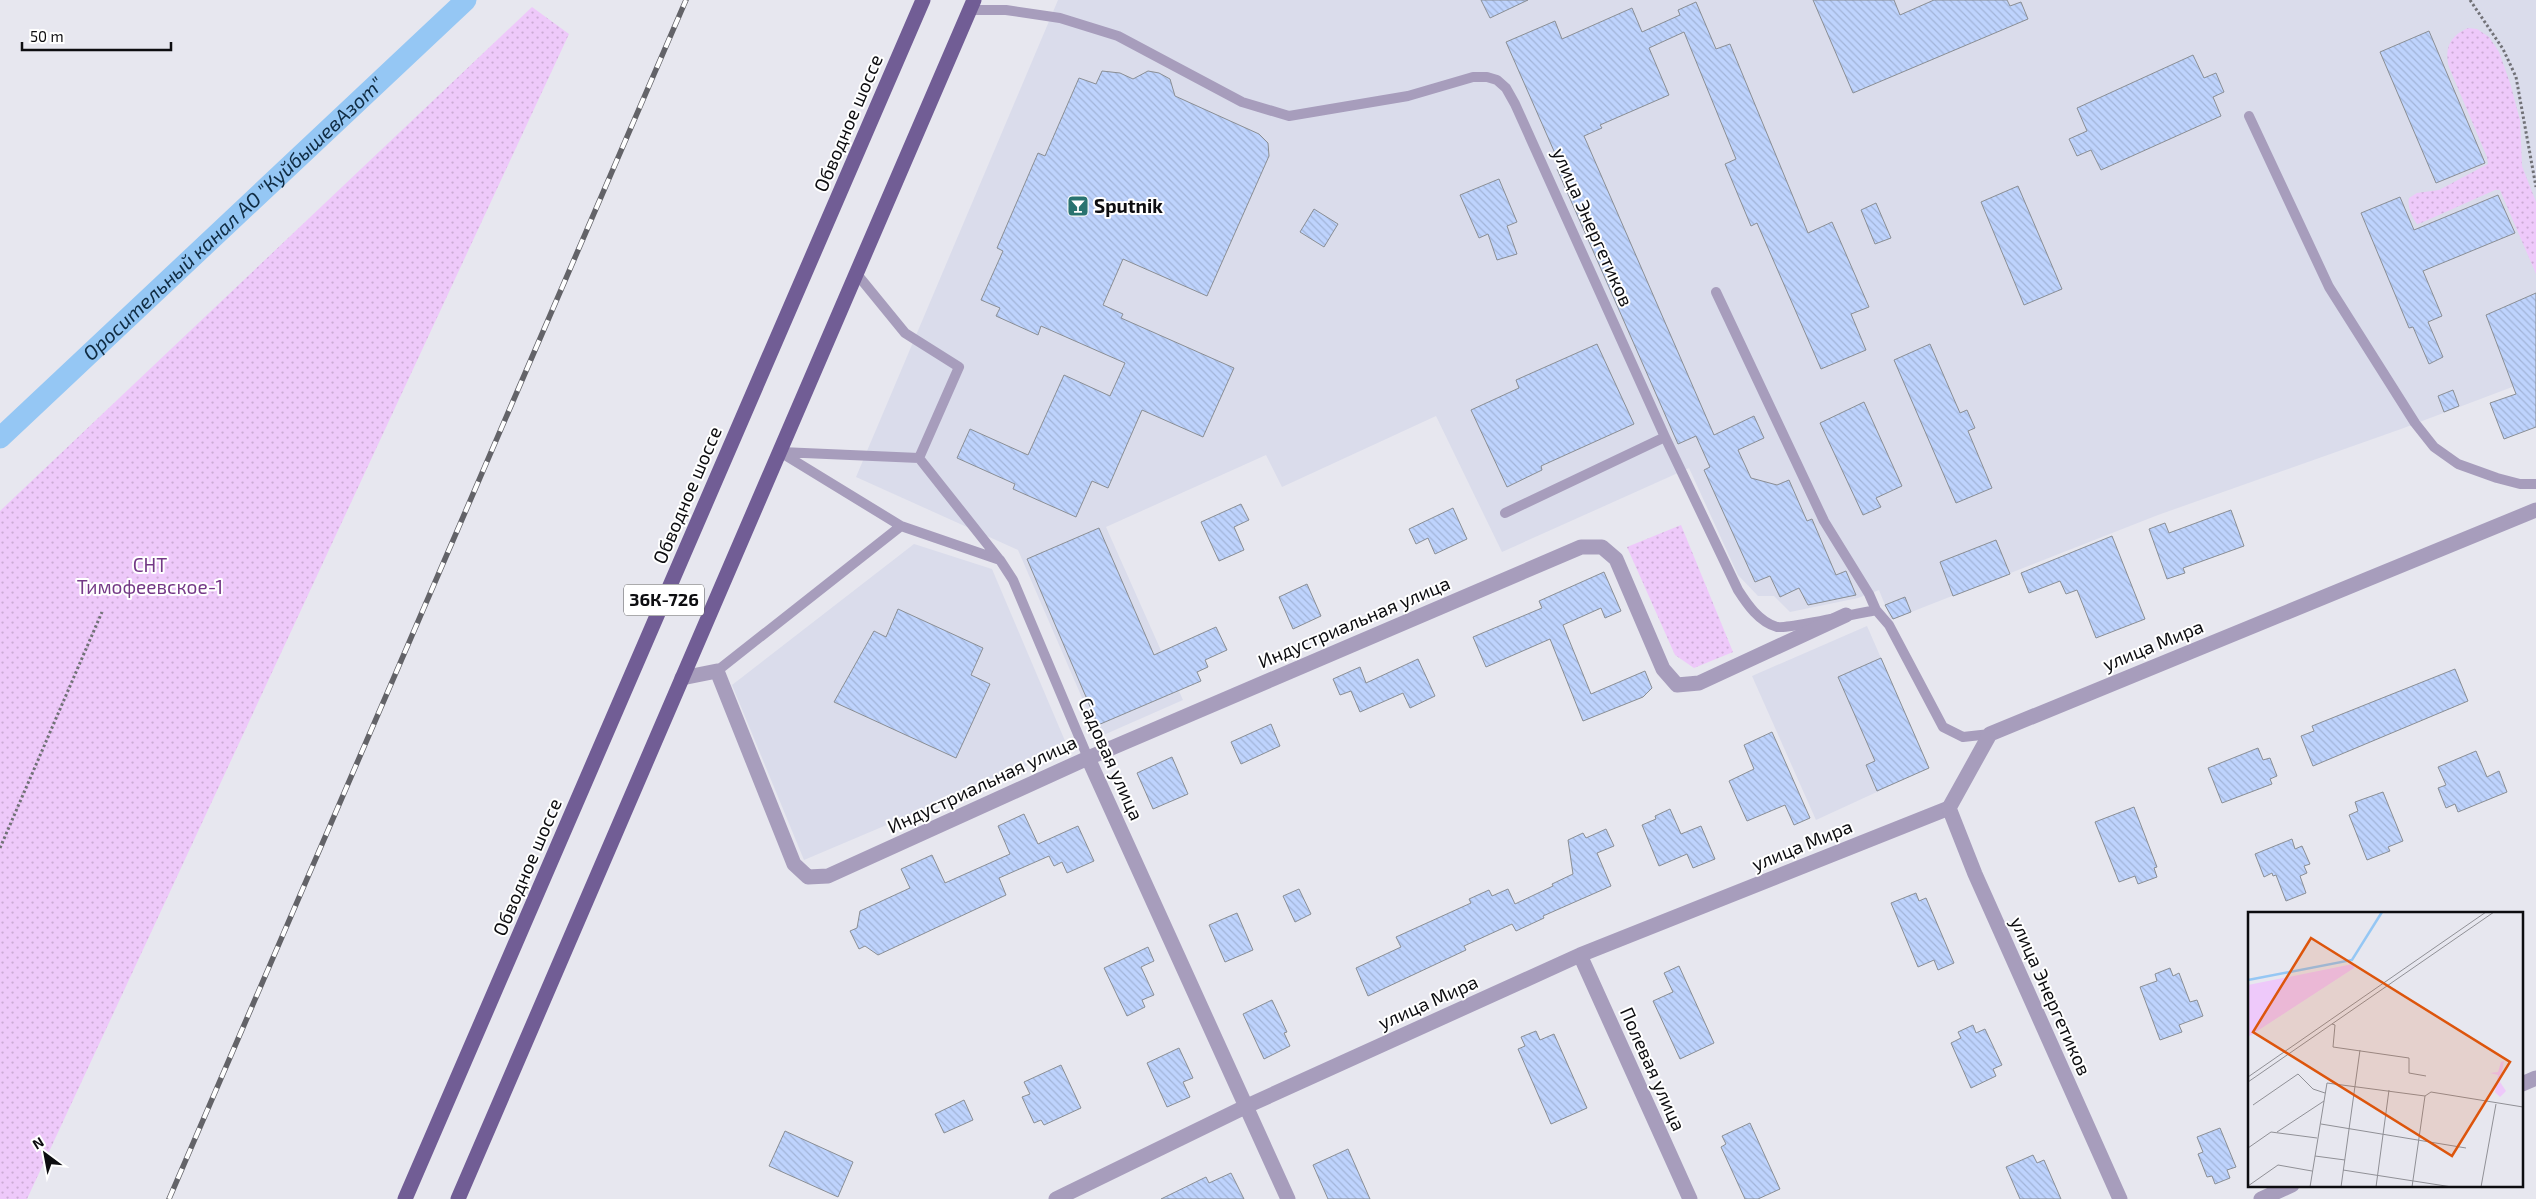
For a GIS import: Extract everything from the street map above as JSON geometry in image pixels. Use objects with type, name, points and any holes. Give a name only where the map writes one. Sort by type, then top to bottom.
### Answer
[{"type":"main road","name":"Обводное шоссе","points":[[405,1199],[923,0]]},
{"type":"main road","name":"36К-726","points":[[458,1199],[971,5]]},
{"type":"street","name":"улица Мира","points":[[1990,734],[2536,510]]},
{"type":"street","name":"Индустриальная улица","points":[[717,671],[794,864],[808,877],[828,876],[1088,758],[1581,547],[1602,547],[1616,559],[1663,668],[1677,685],[1698,683],[1846,615]]},
{"type":"street","points":[[682,678],[717,671]]},
{"type":"street","points":[[1949,808],[1990,734]]},
{"type":"street","name":"Садовая улица","points":[[1088,758],[1288,1199]]},
{"type":"street","name":"улица Мира","points":[[1056,1199],[1247,1106],[1580,955],[1949,808]]},
{"type":"street","name":"улица Энергетиков","points":[[1949,808],[1975,874],[2120,1199]]},
{"type":"street","name":"Полевая улица","points":[[1580,955],[1690,1199]]},
{"type":"street","points":[[2524,1083],[2536,1078]]},
{"type":"street","points":[[2261,1199],[2290,1186]]},
{"type":"lane","name":"улица Энергетиков","points":[[971,5],[1060,18],[1118,36],[1242,102],[1289,116],[1408,96],[1473,77],[1487,77],[1498,80],[1506,88],[1516,104],[1665,437],[1738,590],[1761,618],[1777,627],[1876,610]]},
{"type":"lane","points":[[2250,116],[2329,287],[2424,435],[2434,447],[2458,464],[2520,484],[2536,484]]},
{"type":"lane","points":[[780,452],[919,458],[959,367],[904,332],[856,273]]},
{"type":"lane","points":[[1716,292],[1824,521],[1869,594],[1876,610],[1889,625],[1943,727],[1963,737],[1990,734]]},
{"type":"lane","points":[[1505,513],[1665,437]]},
{"type":"lane","points":[[780,452],[901,526],[1000,560]]},
{"type":"lane","name":"Садовая улица","points":[[919,458],[1000,560],[1013,580],[1088,758]]},
{"type":"lane","points":[[717,671],[901,526]]},
{"type":"path","points":[[2470,0],[2503,49],[2516,77],[2536,187]]},
{"type":"path","points":[[0,848],[102,612]]},
{"type":"shaded area","points":[[1058,0],[2536,0],[2536,378],[2401,429],[2158,515],[1891,620],[1879,590],[1858,598],[1790,612],[1774,596],[1758,596],[1738,575],[1689,468],[1502,552],[1436,416],[1282,487],[1266,455],[1106,527],[1183,700],[1099,737],[1018,550],[856,477]]},
{"type":"shaded area","points":[[914,544],[992,569],[1068,748],[804,860],[732,685]]},
{"type":"shaded area","points":[[1867,626],[1929,768],[1816,820],[1752,676]]},
{"type":"green space","name":"СНТ Тимофеевское-1","points":[[532,7],[569,34],[27,1199],[0,1199],[0,511]]},
{"type":"green space","points":[[2468,28],[2477,29],[2489,37],[2499,52],[2510,83],[2520,120],[2522,166],[2536,202],[2536,274],[2500,190],[2495,190],[2417,224],[2409,208],[2409,198],[2417,193],[2439,190],[2488,164],[2487,157],[2449,67],[2447,54],[2453,39]]},
{"type":"green space","points":[[1681,525],[1733,652],[1694,668],[1675,655],[1627,547]]},
{"type":"building","points":[[1481,0],[1528,0],[1490,18]]},
{"type":"building","points":[[1813,0],[1894,0],[1900,15],[1934,0],[2007,0],[2010,6],[2021,2],[2028,19],[1853,93]]},
{"type":"building","points":[[1696,2],[1716,49],[1730,44],[1808,233],[1832,222],[1869,307],[1851,314],[1866,350],[1821,369],[1757,223],[1751,226],[1725,164],[1736,159],[1684,32],[1649,48],[1669,95],[1600,125],[1602,128],[1584,136],[1714,435],[1754,416],[1764,438],[1738,450],[1751,478],[1777,485],[1789,480],[1807,521],[1812,519],[1836,575],[1846,571],[1856,595],[1808,605],[1799,588],[1780,597],[1770,576],[1755,582],[1704,470],[1710,467],[1696,436],[1678,444],[1557,169],[1561,167],[1506,42],[1555,21],[1562,39],[1632,8],[1642,32],[1680,15],[1678,10]]},
{"type":"building","points":[[2429,31],[2485,163],[2436,183],[2380,52]]},
{"type":"building","points":[[2193,55],[2204,78],[2216,73],[2224,92],[2213,97],[2221,116],[2101,170],[2091,150],[2077,156],[2069,139],[2087,131],[2077,108]]},
{"type":"building","name":"Sputnik","points":[[1102,71],[1120,73],[1133,79],[1148,71],[1159,73],[1170,79],[1175,96],[1259,134],[1268,143],[1269,156],[1207,296],[1123,259],[1103,305],[1123,314],[1121,318],[1234,368],[1203,437],[1142,410],[1108,488],[1092,481],[1076,517],[1013,489],[1015,484],[957,458],[970,429],[1028,455],[1064,375],[1110,396],[1125,363],[1041,326],[1038,335],[996,316],[1000,308],[981,300],[1003,251],[997,248],[1038,153],[1045,156],[1079,78],[1096,84]]},
{"type":"building","points":[[1499,179],[1517,222],[1507,226],[1517,254],[1497,260],[1488,234],[1479,238],[1460,195]]},
{"type":"building","points":[[2018,186],[2062,289],[2024,305],[1981,202]]},
{"type":"building","points":[[2498,195],[2515,233],[2423,271],[2442,316],[2428,322],[2443,357],[2429,364],[2413,327],[2409,328],[2361,213],[2400,197],[2414,230]]},
{"type":"building","points":[[1876,203],[1891,238],[1875,244],[1861,210]]},
{"type":"building","points":[[1314,209],[1338,224],[1324,247],[1300,232]]},
{"type":"building","points":[[2536,293],[2536,427],[2504,439],[2490,403],[2516,394],[2486,315]]},
{"type":"building","points":[[1597,344],[1634,424],[1541,466],[1542,470],[1507,487],[1471,410],[1519,388],[1516,380]]},
{"type":"building","points":[[1930,344],[1960,413],[1967,410],[1975,428],[1968,431],[1992,488],[1956,503],[1894,360]]},
{"type":"building","points":[[2453,390],[2459,406],[2444,412],[2438,396]]},
{"type":"building","points":[[1864,402],[1902,486],[1876,498],[1881,507],[1863,515],[1820,423]]},
{"type":"building","points":[[1241,504],[1249,520],[1234,527],[1244,550],[1219,561],[1201,522]]},
{"type":"building","points":[[1453,508],[1467,539],[1435,554],[1428,538],[1416,544],[1409,529]]},
{"type":"building","points":[[2231,510],[2244,546],[2183,568],[2185,573],[2167,579],[2149,529],[2165,523],[2169,533]]},
{"type":"building","points":[[1099,528],[1154,655],[1216,627],[1227,650],[1205,660],[1208,667],[1197,672],[1201,681],[1098,725],[1027,559]]},
{"type":"building","points":[[2112,536],[2145,619],[2096,638],[2077,590],[2066,594],[2060,581],[2029,593],[2021,573]]},
{"type":"building","points":[[1996,540],[2010,574],[1953,596],[1940,562]]},
{"type":"building","points":[[1604,572],[1621,611],[1605,618],[1601,608],[1563,625],[1591,694],[1645,671],[1652,688],[1643,697],[1583,721],[1550,639],[1486,667],[1473,637],[1542,608],[1539,601]]},
{"type":"building","points":[[1307,584],[1321,616],[1293,629],[1279,597]]},
{"type":"building","points":[[1905,597],[1911,612],[1893,619],[1885,605]]},
{"type":"building","points":[[898,609],[983,648],[971,675],[990,684],[956,758],[834,702],[874,631],[886,637]]},
{"type":"building","points":[[1881,658],[1929,768],[1877,791],[1866,765],[1875,761],[1838,677]]},
{"type":"building","points":[[1418,659],[1435,696],[1410,708],[1403,693],[1360,712],[1351,691],[1340,695],[1333,679],[1360,667],[1366,683]]},
{"type":"building","points":[[2455,669],[2468,701],[2313,766],[2301,736],[2314,731],[2312,726]]},
{"type":"building","points":[[1271,724],[1280,746],[1241,764],[1231,742]]},
{"type":"building","points":[[1772,732],[1810,818],[1794,825],[1785,805],[1747,821],[1729,781],[1754,769],[1744,745]]},
{"type":"building","points":[[2258,748],[2263,760],[2270,758],[2277,776],[2270,779],[2272,784],[2222,803],[2208,768]]},
{"type":"building","points":[[2476,751],[2487,777],[2499,771],[2507,792],[2458,812],[2455,804],[2446,808],[2438,788],[2446,785],[2438,767]]},
{"type":"building","points":[[1172,757],[1188,794],[1153,809],[1137,773]]},
{"type":"building","points":[[2383,792],[2403,841],[2388,847],[2390,851],[2367,860],[2349,815],[2358,811],[2355,802]]},
{"type":"building","points":[[2134,807],[2157,867],[2154,868],[2157,877],[2138,884],[2135,876],[2119,882],[2095,822]]},
{"type":"building","points":[[1670,809],[1681,834],[1701,826],[1715,859],[1693,868],[1687,854],[1659,866],[1642,825],[1656,819],[1655,816]]},
{"type":"building","points":[[1024,814],[1038,844],[1078,826],[1094,861],[1067,873],[1062,862],[1054,866],[1049,856],[999,878],[1006,895],[878,955],[865,946],[859,949],[850,931],[857,928],[860,911],[910,888],[901,869],[932,855],[945,883],[1010,854],[998,826]]},
{"type":"building","points":[[1606,829],[1614,846],[1597,853],[1611,886],[1543,916],[1544,918],[1516,931],[1512,924],[1464,946],[1466,950],[1368,996],[1356,968],[1401,947],[1396,937],[1471,903],[1469,899],[1489,890],[1492,896],[1508,889],[1515,904],[1553,886],[1552,884],[1573,874],[1568,840],[1583,833],[1586,838]]},
{"type":"building","points":[[2292,839],[2295,849],[2302,846],[2310,864],[2304,866],[2307,873],[2300,876],[2306,893],[2286,901],[2276,875],[2273,876],[2272,873],[2264,877],[2255,854]]},
{"type":"building","points":[[1299,889],[1311,914],[1295,922],[1283,896]]},
{"type":"building","points":[[1916,893],[1919,901],[1926,898],[1954,963],[1938,970],[1934,960],[1918,967],[1891,903]]},
{"type":"building","points":[[1237,913],[1253,950],[1225,962],[1209,925]]},
{"type":"building","points":[[1148,947],[1154,961],[1141,967],[1154,995],[1142,1000],[1145,1007],[1127,1016],[1104,968]]},
{"type":"building","points":[[1679,966],[1714,1043],[1680,1059],[1653,1001],[1673,992],[1664,973]]},
{"type":"building","points":[[2170,968],[2173,976],[2179,973],[2190,1002],[2197,1000],[2203,1016],[2179,1025],[2182,1032],[2160,1040],[2140,987],[2157,981],[2155,974]]},
{"type":"building","points":[[1272,1000],[1287,1032],[1284,1033],[1290,1046],[1264,1059],[1243,1014]]},
{"type":"building","points":[[1973,1025],[1976,1033],[1985,1029],[2002,1065],[1993,1069],[1996,1076],[1971,1088],[1951,1043],[1961,1038],[1958,1032]]},
{"type":"building","points":[[1536,1031],[1540,1040],[1554,1034],[1587,1108],[1551,1124],[1518,1049],[1525,1046],[1521,1037]]},
{"type":"building","points":[[1179,1048],[1193,1078],[1183,1082],[1190,1097],[1167,1107],[1147,1063]]},
{"type":"building","points":[[1061,1065],[1081,1108],[1044,1125],[1041,1120],[1034,1123],[1022,1097],[1030,1094],[1024,1082]]},
{"type":"building","points":[[964,1100],[973,1120],[944,1133],[935,1114]]},
{"type":"building","points":[[1750,1123],[1780,1189],[1758,1199],[1745,1199],[1721,1147],[1726,1144],[1722,1136]]},
{"type":"building","points":[[2220,1128],[2236,1167],[2227,1170],[2230,1178],[2215,1184],[2212,1176],[2207,1177],[2198,1154],[2203,1152],[2197,1137]]},
{"type":"building","points":[[785,1131],[853,1162],[838,1197],[769,1166]]},
{"type":"building","points":[[1348,1149],[1370,1199],[1328,1199],[1313,1165]]},
{"type":"building","points":[[2033,1155],[2037,1163],[2044,1160],[2061,1199],[2020,1199],[2006,1167]]},
{"type":"building","points":[[1231,1173],[1244,1199],[1161,1199],[1206,1177],[1209,1183]]},
{"type":"waterway","name":"Оросительный канал АО \"КуйбышевАзот\"","points":[[0,438],[466,0]]},
{"type":"railway","points":[[169,1199],[686,0]]},
{"type":"place","name":"Sputnik","points":[[1078,206]]}]
